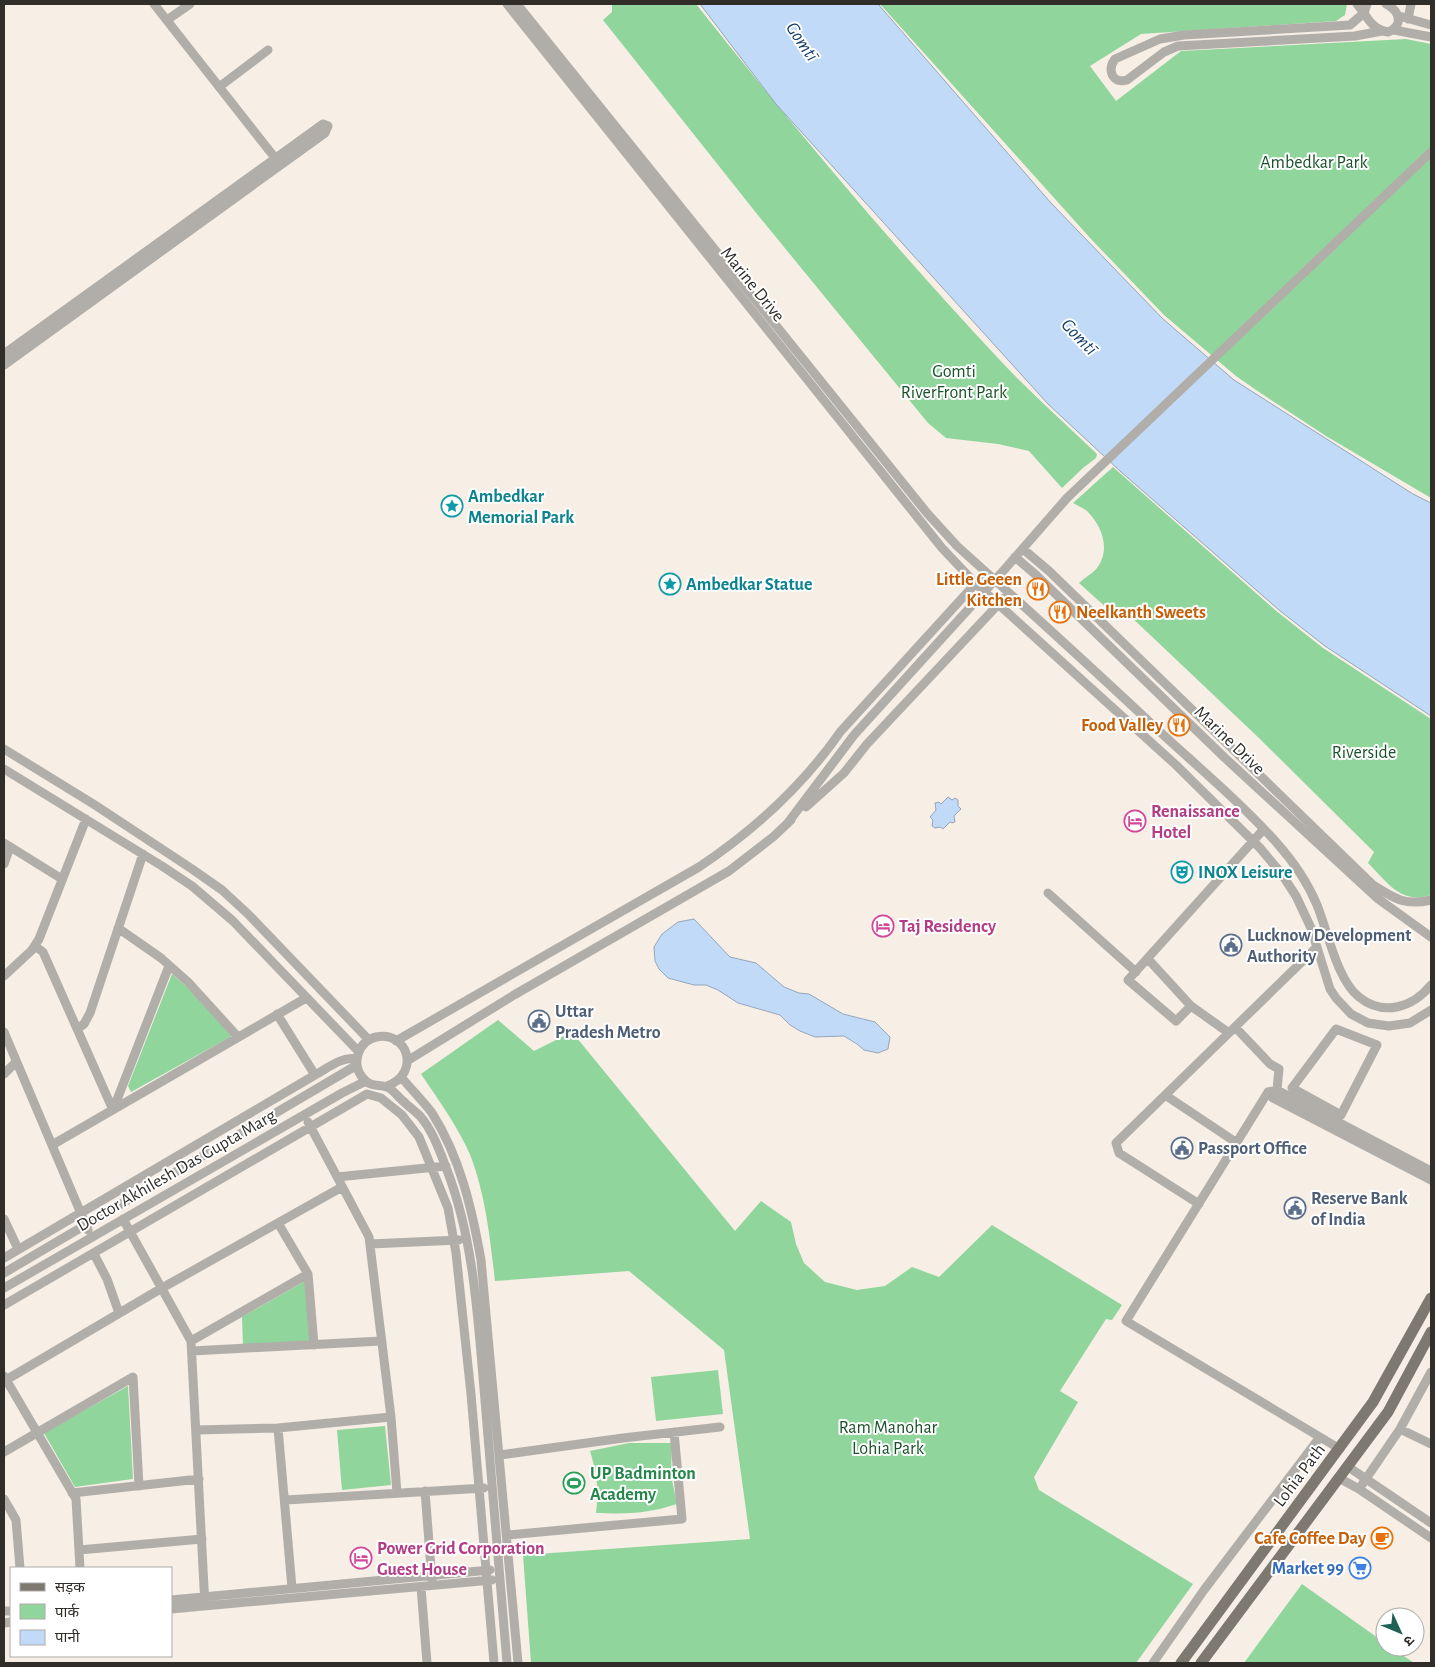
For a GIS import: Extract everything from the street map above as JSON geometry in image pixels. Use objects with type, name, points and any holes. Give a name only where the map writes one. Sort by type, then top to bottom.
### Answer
[{"type":"main road","name":"Lohia Path","points":[[1181,1663],[1373,1402],[1431,1298]]},
{"type":"main road","name":"Lohia Path","points":[[1201,1663],[1388,1412],[1431,1332]]},
{"type":"street","points":[[154,4],[278,162]]},
{"type":"street","points":[[167,20],[190,4]]},
{"type":"street","name":"Marine Drive","points":[[507,4],[942,548],[976,584],[1176,765],[1253,841],[1281,873],[1296,896],[1311,928],[1326,979],[1333,994],[1343,1006],[1360,1020],[1378,1025],[1410,1023],[1431,1010]]},
{"type":"street","name":"Marine Drive","points":[[517,4],[927,513],[957,546],[1207,775],[1276,843],[1299,874],[1316,904],[1341,974],[1357,996],[1375,1006],[1397,1008],[1414,1001],[1431,984]]},
{"type":"street","points":[[1357,4],[1374,27],[1382,31],[1394,30],[1431,36]]},
{"type":"street","points":[[1367,4],[1364,14],[1350,25],[1314,33],[1178,46],[1164,52],[1127,80],[1121,82],[1114,79],[1111,74],[1112,64],[1115,59],[1160,39],[1184,35],[1314,33],[1355,36],[1382,31]]},
{"type":"street","points":[[1386,4],[1395,10],[1399,16],[1431,25]]},
{"type":"street","points":[[1408,19],[1412,4]]},
{"type":"street","points":[[1394,30],[1398,24],[1399,16]]},
{"type":"street","points":[[219,86],[268,50]]},
{"type":"street","points":[[4,354],[278,162],[325,133],[328,126],[323,124],[278,162],[4,365]]},
{"type":"street","points":[[787,824],[854,735],[1067,498],[1431,152]]},
{"type":"street","name":"Marine Drive","points":[[1023,549],[1049,571],[1373,885],[1393,898],[1416,903],[1431,900]]},
{"type":"street","name":"Marine Drive","points":[[1015,557],[1036,575],[1225,758],[1377,898],[1431,937]]},
{"type":"street","points":[[825,755],[841,731],[986,572]]},
{"type":"street","points":[[408,1061],[514,995],[729,871],[787,824],[844,773],[867,744],[1009,593]]},
{"type":"street","points":[[396,1040],[726,849],[756,825],[825,755],[854,735]]},
{"type":"street","points":[[4,750],[103,810],[222,890],[248,914],[369,1040]]},
{"type":"street","points":[[4,769],[192,886],[233,921],[306,998],[358,1058]]},
{"type":"street","points":[[4,976],[35,946],[86,819]]},
{"type":"street","points":[[1191,1006],[1176,1021],[1128,980],[1263,830]]},
{"type":"street","points":[[4,864],[7,845],[62,878]]},
{"type":"street","points":[[77,1029],[84,1024],[90,1013],[143,854]]},
{"type":"street","points":[[1048,894],[1136,972]]},
{"type":"street","points":[[118,928],[170,966],[188,982],[238,1037]]},
{"type":"street","points":[[35,946],[43,952],[113,1110]]},
{"type":"street","points":[[1199,1204],[1119,1153],[1116,1143],[1317,947]]},
{"type":"street","points":[[1148,959],[1191,1006],[1232,1030],[1270,1064],[1279,1069],[1272,1091],[1236,1143],[1126,1321],[1340,1449]]},
{"type":"street","points":[[113,1110],[170,966]]},
{"type":"street","points":[[52,1145],[306,998]]},
{"type":"street","points":[[277,1014],[315,1075]]},
{"type":"street","points":[[1336,1029],[1377,1045],[1342,1115],[1292,1088],[1336,1029]]},
{"type":"street","points":[[4,1032],[91,1238]]},
{"type":"street","points":[[383,1036],[396,1040],[404,1049],[408,1061],[402,1078],[387,1086],[373,1085],[366,1081],[358,1071],[358,1058],[363,1045],[369,1040],[383,1036]]},
{"type":"street","points":[[4,1258],[315,1075],[344,1059],[358,1058]]},
{"type":"street","name":"Doctor Akhilesh Das Gupta Marg","points":[[4,1272],[86,1225],[358,1058]]},
{"type":"street","points":[[4,1074],[16,1062]]},
{"type":"street","points":[[402,1078],[431,1113],[448,1142],[461,1175],[473,1218],[481,1260],[518,1663]]},
{"type":"street","name":"Doctor Akhilesh Das Gupta Marg","points":[[4,1288],[366,1081]]},
{"type":"street","points":[[387,1086],[421,1117],[438,1145],[462,1215],[478,1317],[507,1663]]},
{"type":"street","points":[[1272,1091],[1431,1171]]},
{"type":"street","points":[[1272,1091],[1273,1098],[1431,1180]]},
{"type":"street","points":[[4,1305],[367,1094],[381,1098],[402,1115],[419,1137],[448,1208],[454,1240],[471,1394],[494,1663]]},
{"type":"street","points":[[1165,1095],[1236,1143]]},
{"type":"street","points":[[304,1115],[369,1237],[391,1417],[397,1493]]},
{"type":"street","points":[[337,1177],[446,1166]]},
{"type":"street","points":[[80,1567],[76,1499],[5,1378],[342,1187]]},
{"type":"street","points":[[4,1219],[18,1250]]},
{"type":"street","points":[[123,1219],[191,1341],[205,1606]]},
{"type":"street","points":[[278,1222],[308,1274],[314,1345]]},
{"type":"street","points":[[370,1244],[466,1239]]},
{"type":"street","points":[[94,1254],[107,1279],[119,1313]]},
{"type":"street","points":[[191,1341],[308,1274]]},
{"type":"street","points":[[192,1351],[381,1341]]},
{"type":"street","points":[[1359,1489],[1400,1429],[1431,1372]]},
{"type":"street","points":[[4,1452],[134,1378],[139,1486]]},
{"type":"street","points":[[196,1430],[278,1428],[391,1417]]},
{"type":"street","points":[[500,1455],[720,1427]]},
{"type":"street","points":[[278,1428],[286,1500],[292,1588]]},
{"type":"street","points":[[1400,1429],[1431,1444]]},
{"type":"street","points":[[507,1535],[682,1519],[674,1432]]},
{"type":"street","points":[[1153,1663],[1204,1590],[1320,1437]]},
{"type":"street","points":[[1347,1466],[1431,1523]]},
{"type":"street","points":[[1339,1478],[1359,1489],[1431,1538]]},
{"type":"street","points":[[72,1493],[198,1479]]},
{"type":"street","points":[[286,1500],[492,1487]]},
{"type":"street","points":[[425,1492],[432,1586]]},
{"type":"street","points":[[4,1499],[16,1520],[20,1567]]},
{"type":"street","points":[[79,1550],[202,1539]]},
{"type":"street","points":[[172,1600],[486,1570],[499,1569],[510,1573]]},
{"type":"street","points":[[172,1609],[500,1579],[510,1573]]},
{"type":"street","points":[[421,1586],[427,1663]]},
{"type":"green space","name":"Gomti RiverFront Park","points":[[612,4],[696,4],[880,228],[1009,370],[1097,454],[1096,458],[1062,488],[1029,451],[998,444],[946,438],[928,423],[757,214],[603,20],[612,12]]},
{"type":"green space","name":"Ambedkar Park","points":[[880,4],[1347,4],[1345,15],[1336,21],[1141,34],[1090,66],[1116,101],[1181,51],[1406,39],[1431,44],[1431,498],[1326,436],[1259,392],[1236,376],[1164,315],[1091,239]]},
{"type":"green space","name":"Riverside","points":[[1113,467],[1275,610],[1323,648],[1431,719],[1431,895],[1411,897],[1395,890],[1388,884],[1368,863],[1374,852],[1260,739],[1127,613],[1120,620],[1079,583],[1097,568],[1101,561],[1104,546],[1103,538],[1092,517],[1087,511],[1073,503]]},
{"type":"green space","points":[[172,974],[187,987],[232,1036],[131,1092],[128,1086]]},
{"type":"green space","name":"Ram Manohar Lohia Park","points":[[498,1020],[534,1051],[572,1032],[735,1231],[761,1201],[791,1222],[796,1244],[804,1263],[825,1282],[857,1290],[885,1286],[912,1267],[939,1277],[992,1225],[1122,1305],[1112,1320],[1106,1319],[1060,1391],[1078,1402],[1034,1477],[1039,1490],[1193,1584],[1136,1663],[531,1663],[523,1555],[750,1539],[724,1350],[629,1271],[495,1281],[484,1203],[471,1157],[455,1125],[421,1074]]},
{"type":"green space","points":[[305,1281],[310,1341],[243,1346],[242,1317]]},
{"type":"green space","points":[[718,1370],[723,1414],[656,1421],[651,1377]]},
{"type":"green space","points":[[128,1386],[133,1479],[75,1487],[44,1433]]},
{"type":"green space","points":[[385,1426],[391,1485],[342,1490],[337,1430]]},
{"type":"green space","points":[[629,1443],[672,1443],[671,1475],[677,1504],[637,1513],[596,1513],[597,1482],[590,1451]]},
{"type":"green space","points":[[1302,1584],[1375,1636],[1375,1657],[1405,1657],[1414,1663],[1244,1663]]},
{"type":"water","name":"Gomtī","points":[[700,4],[878,4],[1051,203],[1163,319],[1234,380],[1413,494],[1431,503],[1431,716],[1325,646],[1279,610],[1120,471],[1048,404],[776,104]]},
{"type":"water","points":[[948,797],[952,800],[955,798],[958,800],[958,806],[961,809],[954,816],[955,822],[950,822],[943,829],[940,827],[935,828],[932,826],[933,820],[930,817],[936,810],[935,803],[939,802],[941,804]]},
{"type":"water","points":[[694,919],[730,957],[756,963],[784,987],[799,993],[809,994],[843,1014],[875,1022],[890,1037],[888,1049],[878,1053],[864,1050],[844,1036],[815,1037],[790,1025],[780,1015],[738,1003],[718,990],[706,985],[694,985],[668,978],[659,969],[655,961],[654,947],[662,934],[678,922]]},
{"type":"place","name":"Ambedkar Memorial Park","points":[[452,506]]},
{"type":"place","name":"Ambedkar Statue","points":[[670,584]]},
{"type":"place","name":"Little Geeen Kitchen","points":[[1038,589]]},
{"type":"place","name":"Neelkanth Sweets","points":[[1060,612]]},
{"type":"place","name":"Food Valley","points":[[1179,725]]},
{"type":"place","name":"Renaissance Hotel","points":[[1135,821]]},
{"type":"place","name":"INOX Leisure","points":[[1182,872]]},
{"type":"place","name":"Taj Residency","points":[[883,926]]},
{"type":"place","name":"Lucknow Development Authority","points":[[1231,945]]},
{"type":"place","name":"Uttar Pradesh Metro","points":[[539,1021]]},
{"type":"place","name":"Passport Office","points":[[1182,1148]]},
{"type":"place","name":"Reserve Bank of India","points":[[1295,1208]]},
{"type":"place","name":"UP Badminton Academy","points":[[574,1483]]},
{"type":"place","name":"Cafe Coffee Day","points":[[1382,1538]]},
{"type":"place","name":"Power Grid Corporation Guest House","points":[[361,1558]]},
{"type":"place","name":"Market 99","points":[[1360,1568]]}]
